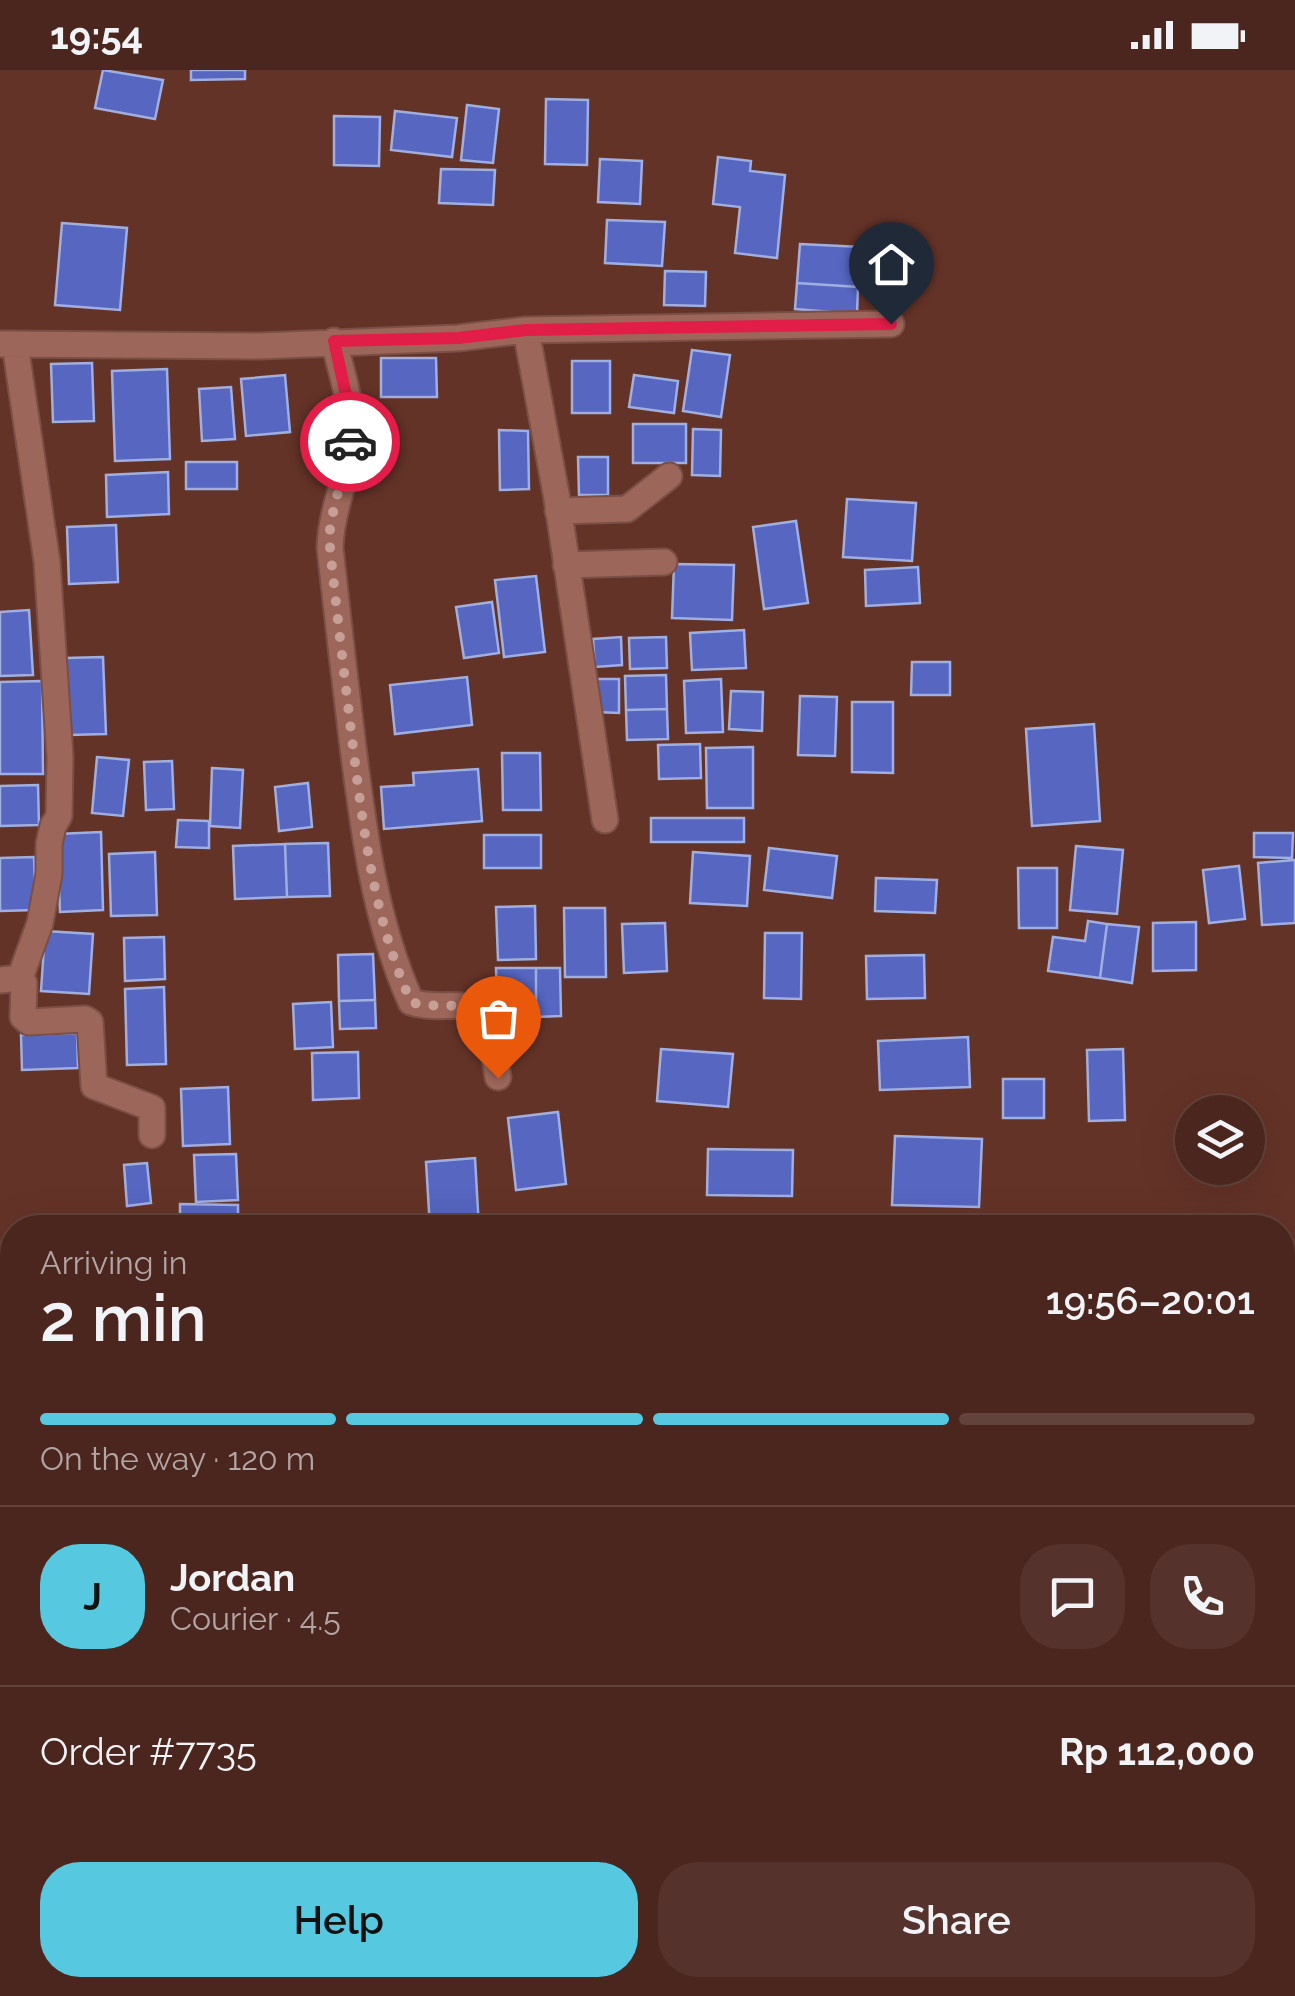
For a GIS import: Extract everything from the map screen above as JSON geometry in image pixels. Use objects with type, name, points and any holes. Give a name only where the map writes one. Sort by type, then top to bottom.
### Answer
[{"type":"street","points":[[152,1135],[152,1108],[94,1086],[90,1022],[26,1020],[26,986],[10,979],[40,922],[53,826],[59,816],[60,757],[47,562],[7,344],[260,346],[458,338],[526,330],[891,324]]},
{"type":"street","points":[[526,330],[605,820]]},
{"type":"street","points":[[334,341],[352,422],[350,448],[330,525],[330,548],[360,804],[376,897],[391,958],[411,1002],[424,1006],[470,1006],[488,1016],[498,1078]]},
{"type":"street","points":[[558,511],[626,509],[669,476]]},
{"type":"street","points":[[566,565],[664,562]]},
{"type":"building","points":[[103,70],[163,80],[155,119],[95,108]]},
{"type":"building","points":[[191,70],[245,70],[245,79],[191,80]]},
{"type":"building","points":[[546,99],[588,100],[587,165],[545,164]]},
{"type":"building","points":[[467,105],[499,109],[493,163],[461,160]]},
{"type":"building","points":[[395,111],[457,118],[452,157],[391,150]]},
{"type":"building","points":[[334,116],[380,117],[379,166],[334,165]]},
{"type":"building","points":[[718,157],[751,161],[750,171],[785,175],[777,258],[735,253],[740,207],[713,204]]},
{"type":"building","points":[[600,159],[642,161],[640,204],[598,202]]},
{"type":"building","points":[[441,169],[495,170],[493,205],[439,203]]},
{"type":"building","points":[[607,220],[665,222],[662,266],[605,263]]},
{"type":"building","points":[[62,223],[127,228],[120,310],[55,305]]},
{"type":"building","points":[[800,244],[861,247],[858,287],[797,283]]},
{"type":"building","points":[[665,271],[706,272],[705,306],[664,305]]},
{"type":"building","points":[[797,283],[858,287],[857,314],[795,309]]},
{"type":"building","points":[[692,350],[730,355],[721,417],[683,411]]},
{"type":"building","points":[[381,358],[436,358],[437,397],[381,397]]},
{"type":"building","points":[[572,361],[610,361],[610,413],[572,413]]},
{"type":"building","points":[[92,363],[94,421],[53,422],[51,364]]},
{"type":"building","points":[[167,369],[170,459],[115,461],[112,371]]},
{"type":"building","points":[[285,375],[290,432],[246,436],[241,379]]},
{"type":"building","points":[[634,375],[678,381],[674,413],[629,407]]},
{"type":"building","points":[[231,387],[235,439],[202,441],[199,389]]},
{"type":"building","points":[[633,424],[686,424],[686,463],[633,463]]},
{"type":"building","points":[[693,429],[721,430],[720,476],[692,475]]},
{"type":"building","points":[[499,430],[528,431],[529,489],[500,490]]},
{"type":"building","points":[[578,457],[608,457],[608,495],[579,495]]},
{"type":"building","points":[[186,462],[237,462],[237,489],[186,489]]},
{"type":"building","points":[[168,472],[169,514],[107,517],[106,475]]},
{"type":"building","points":[[847,499],[916,503],[912,561],[843,557]]},
{"type":"building","points":[[796,521],[808,603],[764,609],[753,527]]},
{"type":"building","points":[[116,525],[118,582],[69,584],[67,527]]},
{"type":"building","points":[[674,564],[734,565],[732,620],[672,618]]},
{"type":"building","points":[[918,567],[920,603],[866,606],[865,570]]},
{"type":"building","points":[[536,576],[545,652],[504,657],[495,580]]},
{"type":"building","points":[[492,602],[499,653],[464,658],[456,607]]},
{"type":"building","points":[[29,610],[33,675],[0,676],[0,612]]},
{"type":"building","points":[[744,630],[746,668],[692,670],[690,633]]},
{"type":"building","points":[[621,637],[622,665],[595,667],[593,639]]},
{"type":"building","points":[[666,637],[667,668],[630,669],[629,638]]},
{"type":"building","points":[[103,657],[106,734],[69,735],[66,658]]},
{"type":"building","points":[[912,662],[950,662],[950,695],[911,695]]},
{"type":"building","points":[[666,675],[667,709],[626,710],[625,676]]},
{"type":"building","points":[[467,677],[472,725],[395,734],[390,685]]},
{"type":"building","points":[[596,679],[619,679],[619,713],[596,712]]},
{"type":"building","points":[[721,679],[723,732],[686,733],[684,681]]},
{"type":"building","points":[[42,681],[43,774],[0,774],[0,682]]},
{"type":"building","points":[[731,691],[763,692],[762,731],[729,729]]},
{"type":"building","points":[[800,696],[837,697],[835,756],[798,755]]},
{"type":"building","points":[[852,702],[893,702],[893,773],[852,772]]},
{"type":"building","points":[[667,709],[668,739],[627,740],[626,710]]},
{"type":"building","points":[[1094,724],[1100,821],[1032,826],[1026,729]]},
{"type":"building","points":[[700,744],[701,778],[659,779],[658,745]]},
{"type":"building","points":[[753,747],[753,808],[707,808],[706,748]]},
{"type":"building","points":[[502,753],[540,753],[541,810],[503,810]]},
{"type":"building","points":[[97,757],[129,760],[123,816],[92,813]]},
{"type":"building","points":[[172,761],[174,809],[146,810],[144,762]]},
{"type":"building","points":[[212,768],[243,770],[240,828],[210,826]]},
{"type":"building","points":[[478,769],[482,821],[384,829],[381,787],[414,785],[413,773]]},
{"type":"building","points":[[308,783],[312,827],[279,831],[275,787]]},
{"type":"building","points":[[38,785],[39,825],[0,826],[0,786]]},
{"type":"building","points":[[651,818],[744,818],[744,842],[651,842]]},
{"type":"building","points":[[178,820],[209,821],[209,848],[176,847]]},
{"type":"building","points":[[101,832],[103,910],[60,912],[57,834]]},
{"type":"building","points":[[1254,833],[1293,833],[1292,858],[1254,857]]},
{"type":"building","points":[[484,835],[541,835],[541,868],[484,868]]},
{"type":"building","points":[[328,843],[330,896],[287,897],[285,844]]},
{"type":"building","points":[[285,844],[287,897],[235,899],[233,846]]},
{"type":"building","points":[[1076,846],[1123,850],[1117,914],[1070,910]]},
{"type":"building","points":[[769,848],[837,856],[832,898],[764,890]]},
{"type":"building","points":[[155,852],[157,915],[111,916],[109,854]]},
{"type":"building","points":[[693,852],[750,856],[747,906],[690,903]]},
{"type":"building","points":[[34,857],[36,910],[0,911],[0,858]]},
{"type":"building","points":[[1295,860],[1295,923],[1262,925],[1258,863]]},
{"type":"building","points":[[1239,866],[1245,919],[1209,923],[1203,870]]},
{"type":"building","points":[[1018,868],[1057,868],[1057,928],[1019,928]]},
{"type":"building","points":[[876,878],[937,880],[935,913],[875,911]]},
{"type":"building","points":[[535,906],[536,959],[498,960],[496,907]]},
{"type":"building","points":[[564,908],[605,908],[606,977],[565,977]]},
{"type":"building","points":[[1088,921],[1107,924],[1100,978],[1048,971],[1053,937],[1085,941]]},
{"type":"building","points":[[1196,922],[1196,970],[1153,971],[1153,923]]},
{"type":"building","points":[[665,923],[667,971],[624,973],[622,924]]},
{"type":"building","points":[[1107,924],[1139,927],[1132,983],[1100,978]]},
{"type":"building","points":[[45,931],[93,934],[89,994],[41,991]]},
{"type":"building","points":[[765,933],[802,933],[801,999],[764,998]]},
{"type":"building","points":[[164,937],[165,979],[125,981],[124,938]]},
{"type":"building","points":[[373,954],[375,1000],[339,1001],[338,955]]},
{"type":"building","points":[[924,955],[925,998],[867,999],[866,956]]},
{"type":"building","points":[[496,968],[536,968],[536,1017],[497,1017]]},
{"type":"building","points":[[536,968],[560,968],[561,1016],[536,1017]]},
{"type":"building","points":[[164,987],[166,1064],[127,1065],[125,989]]},
{"type":"building","points":[[375,1000],[376,1028],[340,1029],[339,1001]]},
{"type":"building","points":[[331,1002],[333,1047],[295,1049],[293,1004]]},
{"type":"building","points":[[77,1033],[78,1068],[22,1070],[21,1035]]},
{"type":"building","points":[[968,1037],[970,1087],[880,1090],[878,1041]]},
{"type":"building","points":[[661,1049],[733,1054],[728,1107],[657,1101]]},
{"type":"building","points":[[1123,1049],[1125,1120],[1089,1121],[1087,1050]]},
{"type":"building","points":[[358,1052],[359,1098],[313,1100],[312,1053]]},
{"type":"building","points":[[1003,1079],[1044,1079],[1044,1118],[1003,1118]]},
{"type":"building","points":[[228,1087],[230,1144],[183,1146],[181,1089]]},
{"type":"building","points":[[558,1112],[566,1184],[516,1190],[508,1118]]},
{"type":"building","points":[[895,1136],[982,1139],[979,1207],[892,1205]]},
{"type":"building","points":[[708,1149],[793,1150],[792,1196],[707,1195]]},
{"type":"building","points":[[236,1154],[238,1200],[196,1202],[194,1155]]},
{"type":"building","points":[[475,1158],[478,1215],[429,1215],[426,1162]]},
{"type":"building","points":[[147,1163],[151,1203],[127,1206],[124,1165]]},
{"type":"building","points":[[180,1204],[238,1205],[238,1215],[180,1215]]},
{"type":"way so far","points":[[350,442],[330,525],[330,548],[360,804],[376,897],[391,958],[411,1002],[424,1006],[470,1006],[488,1016],[498,1078]]},
{"type":"route","points":[[350,442],[352,422],[334,341],[458,338],[526,330],[891,324]]}]
